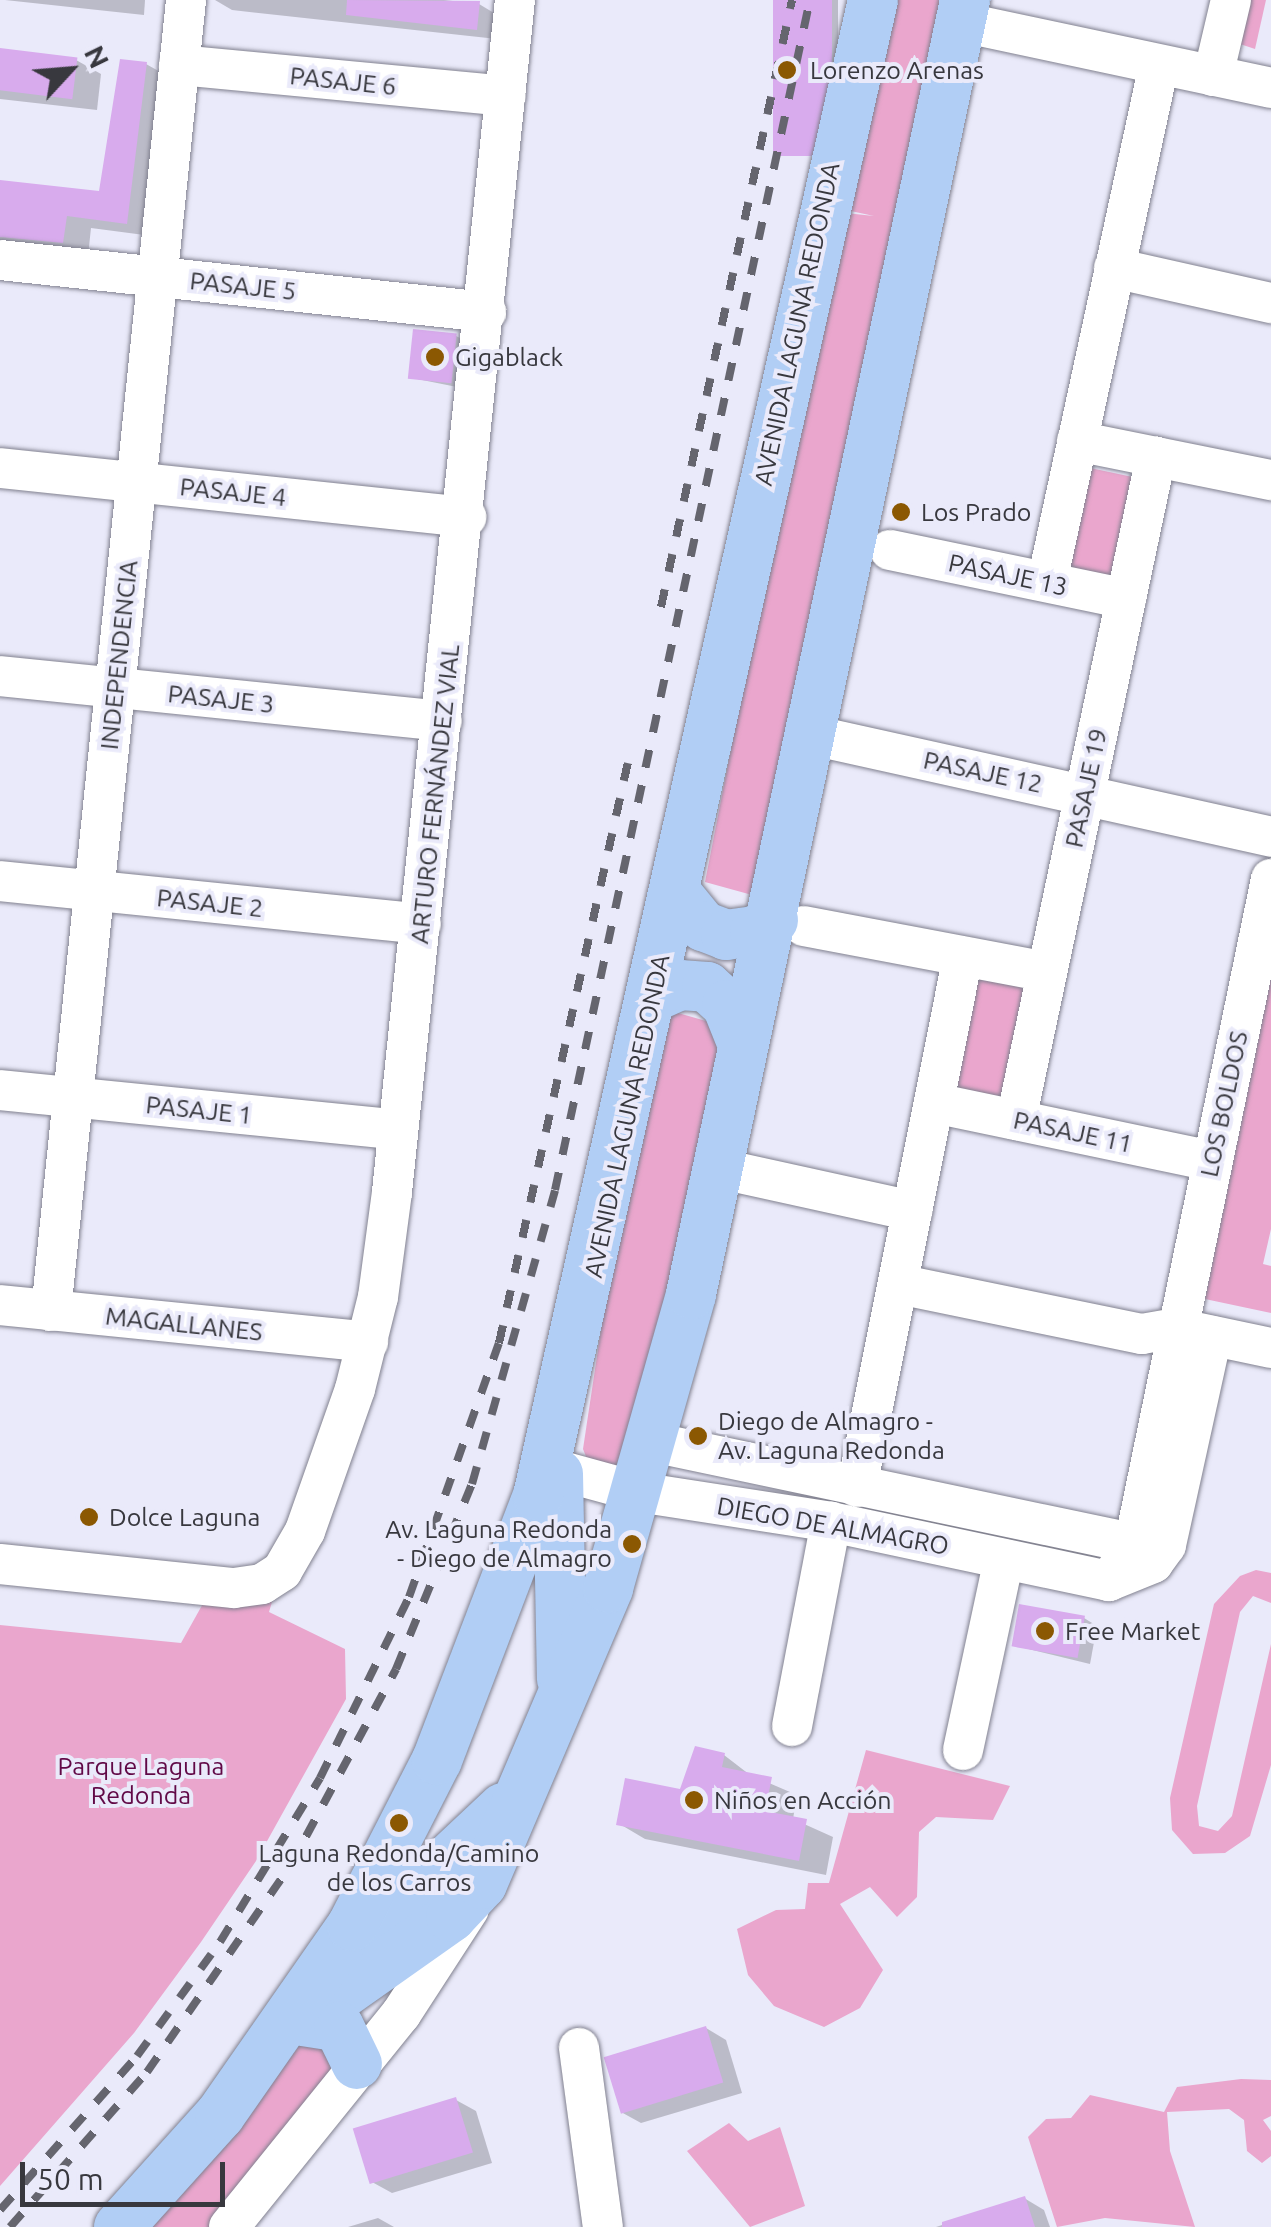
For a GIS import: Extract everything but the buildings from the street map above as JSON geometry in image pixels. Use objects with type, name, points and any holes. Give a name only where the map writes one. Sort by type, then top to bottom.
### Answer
[{"type":"main road","name":"AVENIDA LAGUNA REDONDA","points":[[286,2035],[352,1926],[437,1760],[526,1528],[561,1414],[783,382],[874,0]]},
{"type":"main road","points":[[120,2227],[286,2035],[451,1917],[482,1884],[608,1588],[652,1442],[743,1045],[789,923],[812,735],[963,11]]},
{"type":"main road","points":[[676,893],[702,926],[726,935],[789,923]]},
{"type":"main road","points":[[652,998],[680,985],[706,987],[727,1005],[743,1045]]},
{"type":"main road","points":[[558,1710],[563,1650],[558,1470],[561,1414]]},
{"type":"main road","points":[[376,1968],[374,1943],[386,1918],[486,1828],[532,1769]]},
{"type":"main road","points":[[286,2035],[339,2027],[356,2064]]},
{"type":"street","name":"INDEPENDENCIA","points":[[51,1311],[186,0]]},
{"type":"street","name":"ARTURO FERNÁNDEZ VIAL","points":[[0,1564],[234,1588],[262,1584],[282,1571],[305,1531],[368,1342],[398,1130],[466,517],[515,0]]},
{"type":"street","points":[[1213,76],[1231,0]]},
{"type":"street","points":[[963,11],[1159,65],[1213,76],[1269,78]]},
{"type":"street","name":"PASAJE 6","points":[[179,65],[506,96]]},
{"type":"street","points":[[1047,582],[1159,65]]},
{"type":"street","name":"PASAJE 5","points":[[0,260],[486,312]]},
{"type":"street","points":[[1114,268],[1271,303]]},
{"type":"street","points":[[1077,441],[1271,480]]},
{"type":"street","name":"PASAJE 19","points":[[1016,1120],[1156,457]]},
{"type":"street","name":"PASAJE 4","points":[[0,468],[466,517]]},
{"type":"street","name":"PASAJE 13","points":[[890,550],[1126,599]]},
{"type":"street","name":"PASAJE 3","points":[[0,676],[442,721]]},
{"type":"street","name":"PASAJE 12","points":[[812,735],[1271,837]]},
{"type":"street","name":"LOS BOLDOS","points":[[1194,1332],[1212,1161],[1271,879]]},
{"type":"street","name":"PASAJE 2","points":[[0,882],[420,924]]},
{"type":"street","points":[[789,923],[1047,972]]},
{"type":"street","points":[[857,1487],[963,956]]},
{"type":"street","name":"PASAJE 1","points":[[0,1090],[398,1130]]},
{"type":"street","name":"PASAJE 11","points":[[934,1103],[1212,1161]]},
{"type":"street","points":[[716,1168],[912,1211]]},
{"type":"street","points":[[898,1284],[1142,1334],[1194,1332],[1271,1348]]},
{"type":"street","name":"MAGALLANES","points":[[0,1306],[368,1342]]},
{"type":"street","points":[[1109,1581],[1134,1544],[1194,1332]]},
{"type":"street","points":[[1109,1581],[1154,1563],[1166,1545],[1194,1332]]},
{"type":"street","name":"DIEGO DE ALMAGRO","points":[[652,1442],[1134,1544]]},
{"type":"street","name":"DIEGO DE ALMAGRO","points":[[558,1470],[638,1492],[831,1522],[1109,1581]]},
{"type":"street","points":[[792,1726],[831,1522]]},
{"type":"street","points":[[963,1750],[1004,1558]]},
{"type":"street","points":[[229,2227],[356,2064],[401,2014],[482,1884]]},
{"type":"street","points":[[356,2064],[377,2016],[376,1968]]},
{"type":"street","points":[[579,2048],[603,2227]]},
{"type":"green space","points":[[895,0],[948,0],[763,898],[705,882],[836,212],[874,216],[837,208]]},
{"type":"green space","points":[[1243,0],[1266,0],[1255,49],[1234,42]]},
{"type":"green space","points":[[1076,465],[1138,478],[1113,595],[1051,582]]},
{"type":"green space","points":[[974,975],[1035,985],[1016,1106],[955,1096]]},
{"type":"green space","points":[[1271,977],[1271,1229],[1263,1264],[1271,1266],[1271,1313],[1205,1299]]},
{"type":"green space","points":[[650,1005],[734,1029],[625,1478],[591,1469],[583,1449]]},
{"type":"green space","points":[[1256,1570],[1271,1573],[1271,1603],[1253,1596],[1240,1612],[1197,1806],[1199,1826],[1218,1831],[1232,1816],[1271,1644],[1271,1765],[1250,1836],[1225,1853],[1193,1854],[1172,1830],[1170,1798],[1214,1604],[1240,1576]]},
{"type":"green space","name":"Parque Laguna Redonda","points":[[278,1582],[269,1612],[345,1649],[346,1699],[256,1861],[201,1942],[134,2033],[0,2186],[0,1625],[181,1643],[210,1591]]},
{"type":"green space","points":[[866,1750],[1010,1786],[993,1820],[936,1817],[919,1832],[917,1897],[897,1917],[870,1887],[840,1904],[883,1970],[860,2008],[824,2027],[774,2006],[748,1975],[737,1929],[776,1910],[805,1909],[808,1883],[829,1883]]},
{"type":"green space","points":[[306,2033],[338,2061],[224,2211],[209,2227],[142,2227]]},
{"type":"green space","points":[[1241,2079],[1271,2080],[1271,2116],[1263,2120],[1271,2131],[1271,2156],[1262,2163],[1247,2151],[1244,2120],[1229,2109],[1167,2112],[1170,2151],[1195,2227],[1105,2218],[1057,2227],[1028,2137],[1046,2119],[1071,2118],[1090,2095],[1164,2112],[1177,2087]]},
{"type":"green space","points":[[729,2123],[748,2141],[780,2127],[805,2206],[750,2227],[687,2151]]},
{"type":"railway","points":[[661,607],[792,0]]},
{"type":"railway","points":[[10,2227],[147,2072],[289,1868],[396,1669],[472,1484],[555,1190],[810,0]]},
{"type":"railway","points":[[0,2210],[137,2056],[220,1942],[320,1778],[409,1597],[499,1343],[630,753]]},
{"type":"place","name":"Lorenzo Arenas","points":[[787,70]]},
{"type":"place","name":"Gigablack","points":[[435,357]]},
{"type":"place","name":"Los Prado","points":[[901,512]]},
{"type":"place","name":"Diego de Almagro - Av. Laguna Redonda","points":[[698,1436]]},
{"type":"place","name":"Dolce Laguna","points":[[89,1517]]},
{"type":"place","name":"Av. Laguna Redonda - Diego de Almagro","points":[[632,1544]]},
{"type":"place","name":"Free Market","points":[[1045,1631]]},
{"type":"place","name":"Niños en Acción","points":[[694,1800]]},
{"type":"place","name":"Laguna Redonda/Camino de los Carros","points":[[399,1823]]}]
